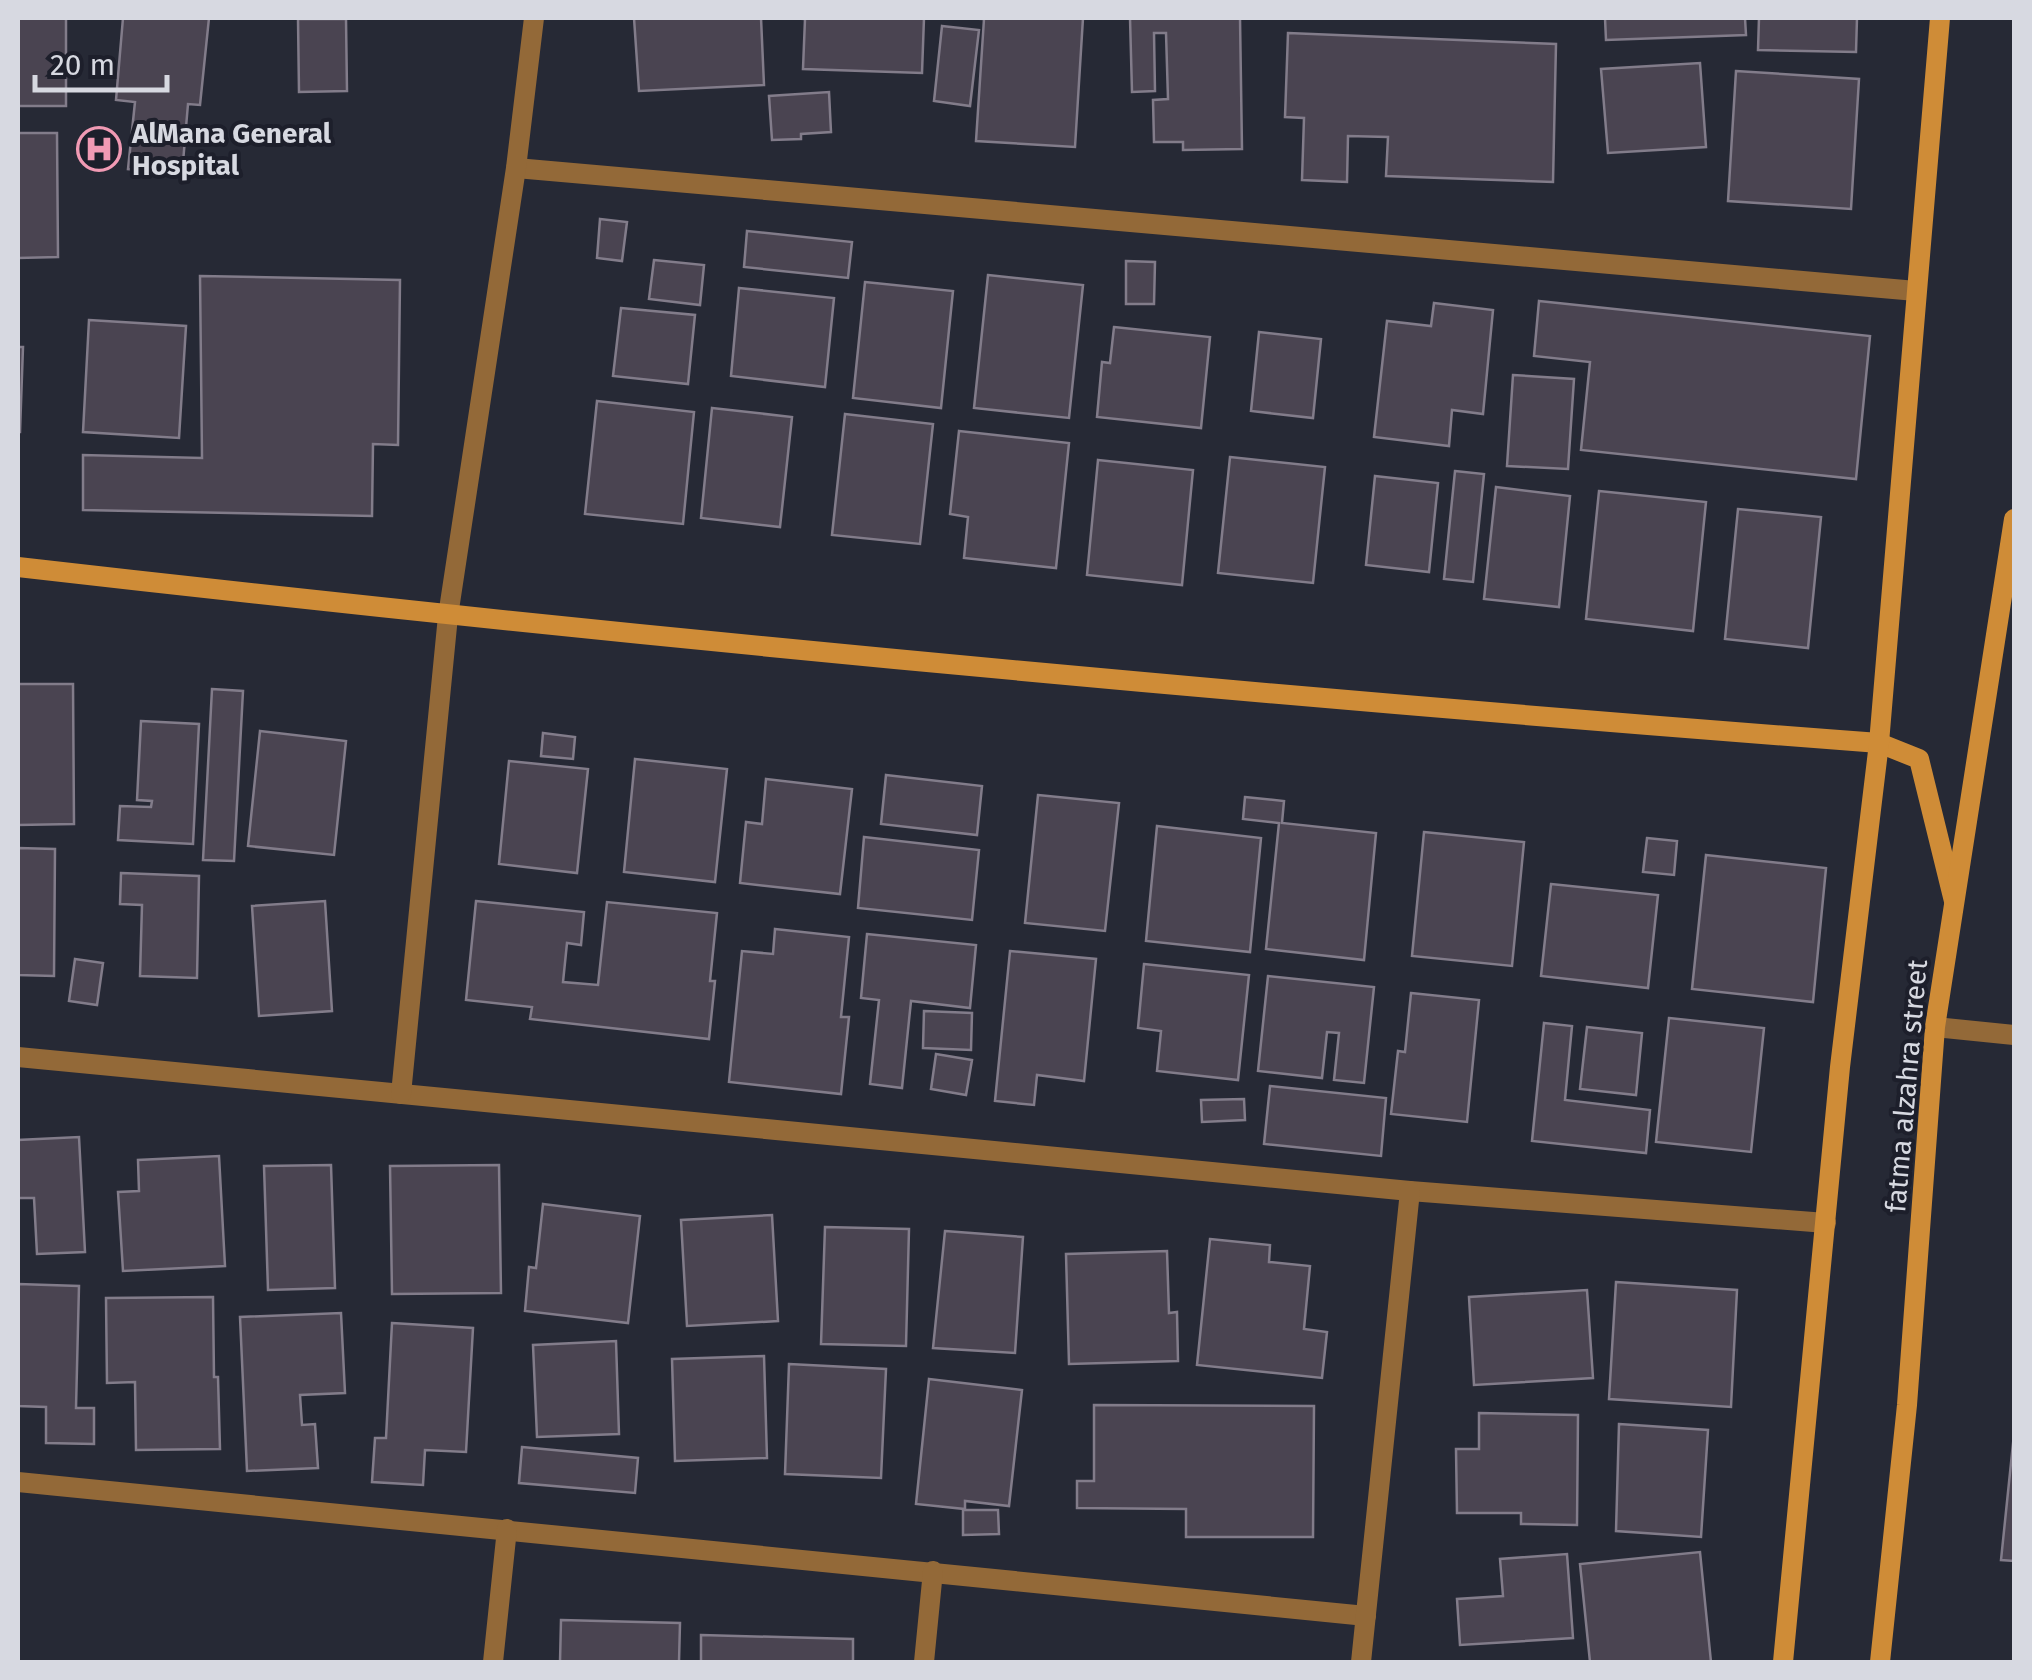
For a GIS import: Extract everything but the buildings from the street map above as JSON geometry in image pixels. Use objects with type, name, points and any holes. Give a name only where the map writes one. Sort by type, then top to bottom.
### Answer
[{"type":"street","points":[[401,1094],[448,616],[516,168],[534,18]]},
{"type":"street","points":[[1783,1662],[1840,1067],[1879,743],[1940,18]]},
{"type":"street","points":[[516,168],[1916,292]]},
{"type":"street","name":"fatma alzahra street","points":[[1880,1662],[1907,1404],[1935,1028],[2014,519]]},
{"type":"street","points":[[18,567],[448,616],[1542,717],[1879,743],[1919,759],[1954,901]]},
{"type":"street","points":[[1935,1028],[2014,1034]]},
{"type":"street","points":[[18,1057],[1410,1192],[1826,1223]]},
{"type":"street","points":[[1361,1662],[1410,1192]]},
{"type":"street","points":[[18,1482],[934,1570],[1366,1616]]},
{"type":"street","points":[[493,1662],[507,1530]]},
{"type":"street","points":[[924,1662],[934,1570]]},
{"type":"place","name":"AlMana General Hospital","points":[[99,149]]}]
